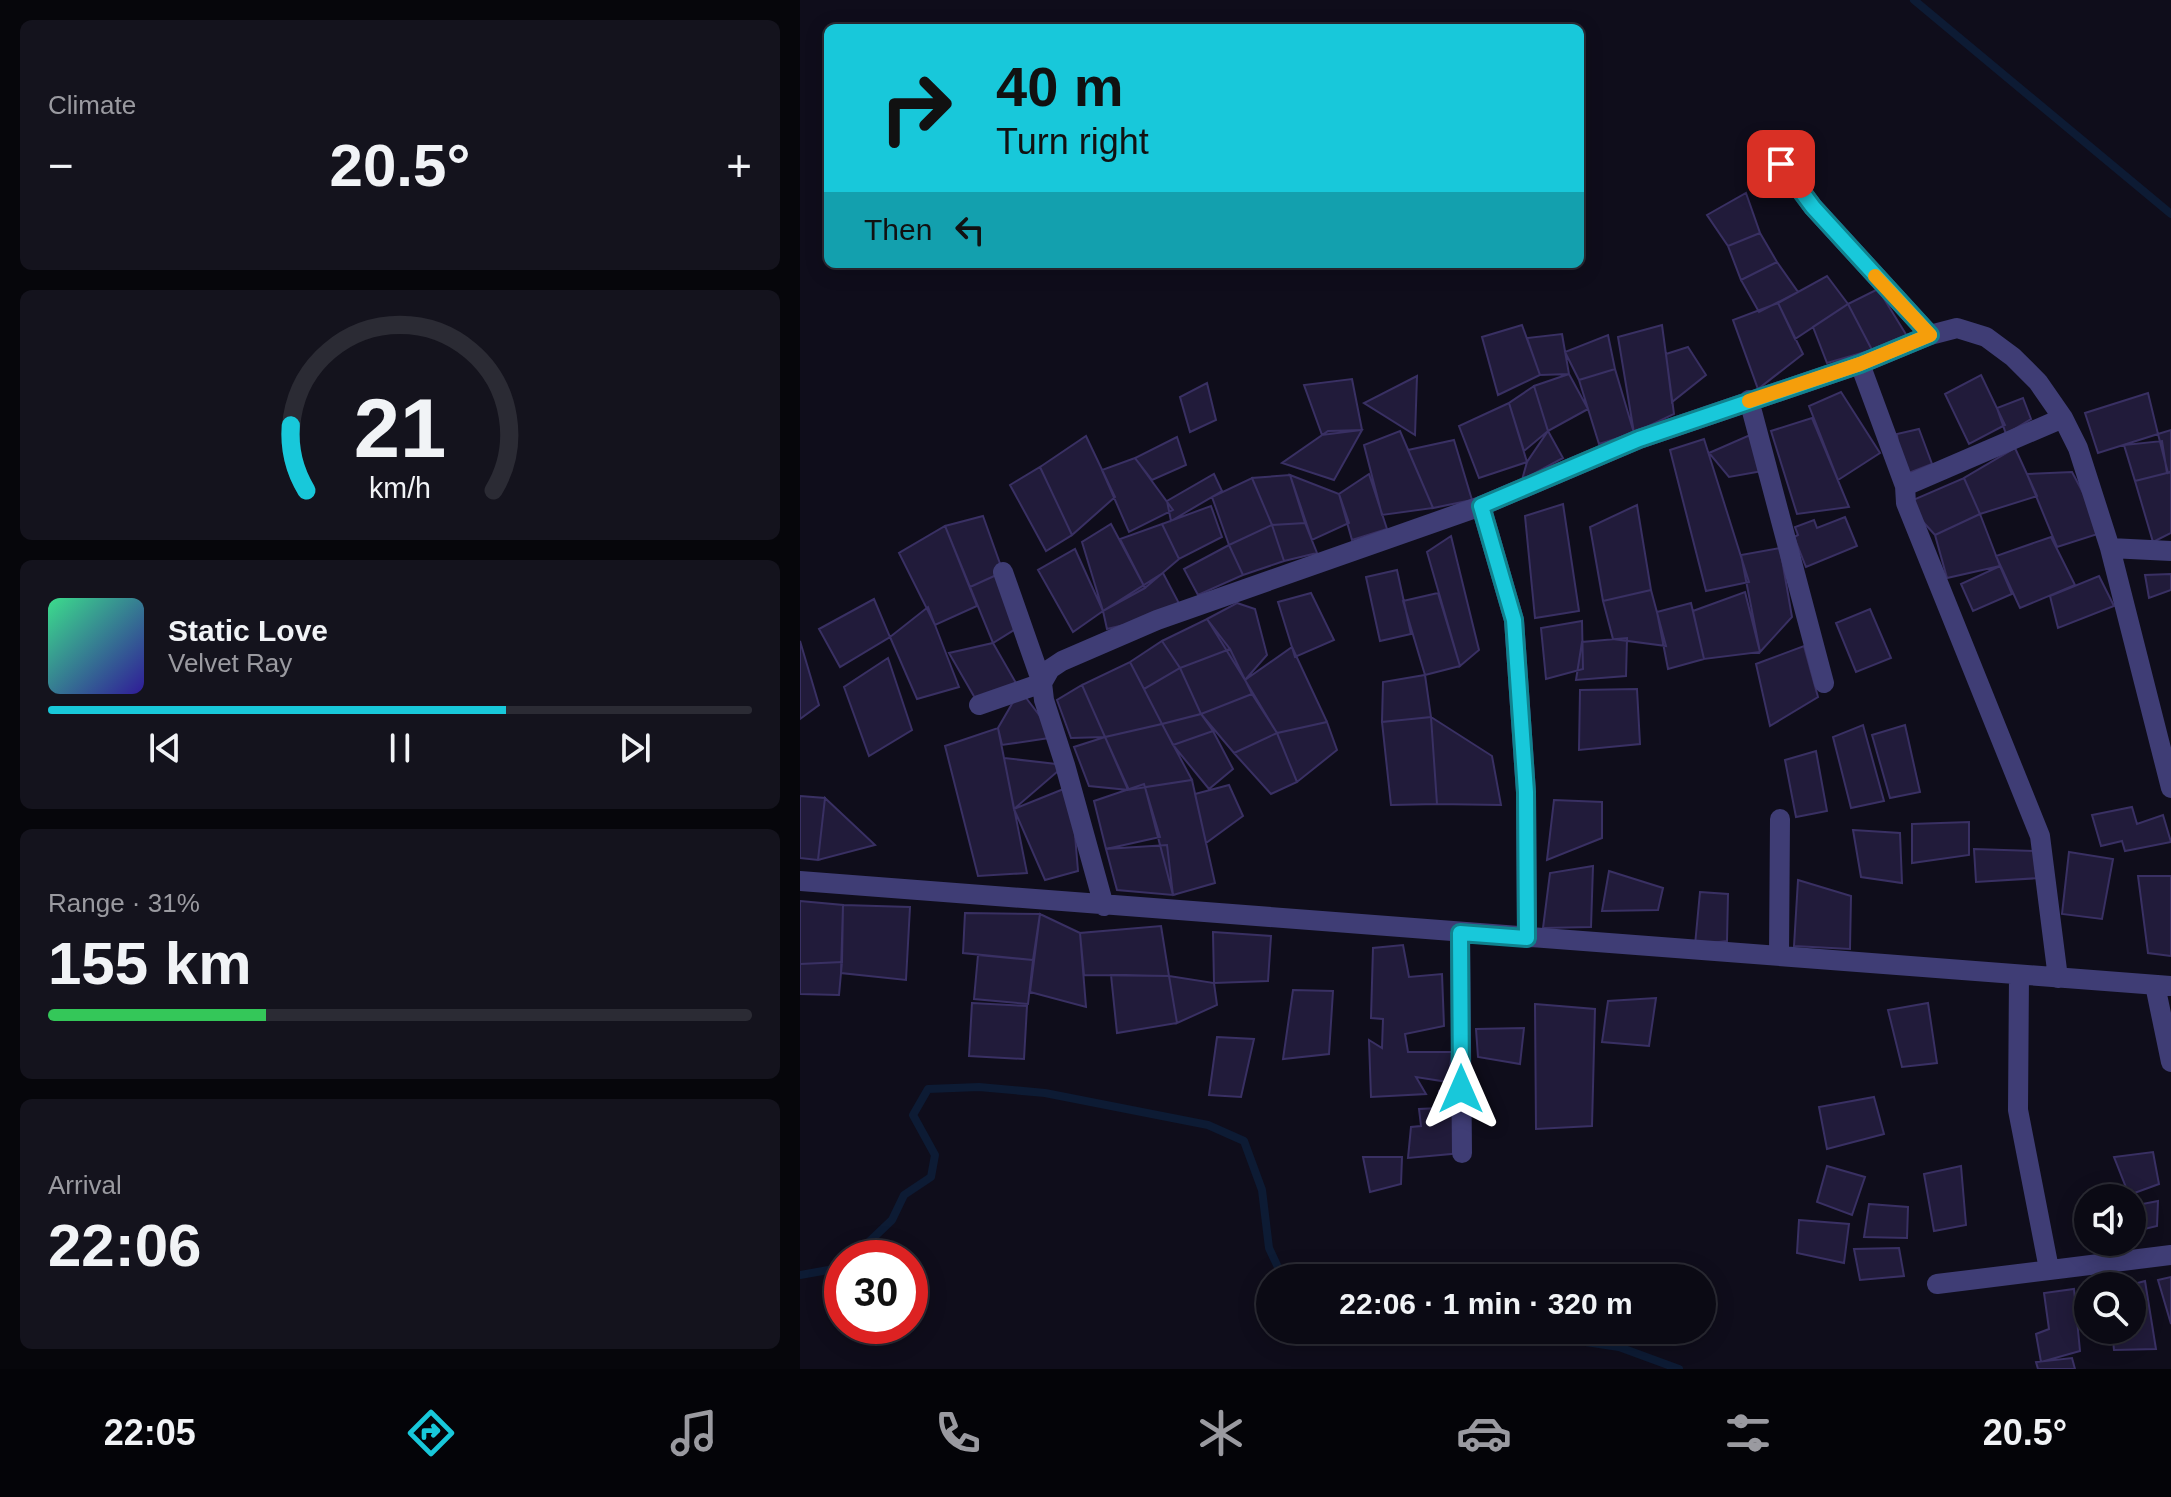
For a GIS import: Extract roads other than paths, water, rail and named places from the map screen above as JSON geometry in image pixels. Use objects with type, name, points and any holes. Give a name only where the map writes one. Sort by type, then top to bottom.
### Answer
[{"type":"street","points":[[1781,164],[1824,219],[1930,335]]},
{"type":"street","points":[[979,705],[1042,683],[1050,669],[1062,661],[1157,620],[1481,506],[1639,439],[1957,328],[1986,337],[2013,357],[2038,382],[2063,418],[2078,448],[2110,548],[2171,788]]},
{"type":"street","points":[[1860,364],[1905,486],[1906,503],[2040,836],[2058,978]]},
{"type":"street","points":[[1749,400],[1824,683]]},
{"type":"street","points":[[1905,486],[2063,418]]},
{"type":"street","points":[[1481,506],[1514,620],[1526,792],[1527,938]]},
{"type":"street","points":[[2110,548],[2171,551]]},
{"type":"street","points":[[1003,572],[1042,683],[1044,700],[1104,906]]},
{"type":"street","points":[[1779,956],[1780,819]]},
{"type":"street","points":[[800,881],[2163,985],[2171,1062]]},
{"type":"street","points":[[1460,933],[1462,1153]]},
{"type":"street","points":[[2019,975],[2018,1110],[2049,1269]]},
{"type":"street","points":[[1937,1284],[2171,1255]]},
{"type":"waterway","points":[[1914,0],[2171,214]]},
{"type":"waterway","points":[[871,1240],[892,1220],[904,1195],[931,1177],[935,1155],[913,1115],[928,1089],[979,1087],[1045,1093],[1208,1125],[1244,1141],[1262,1190],[1269,1248],[1276,1264]]},
{"type":"waterway","points":[[800,1275],[824,1271]]},
{"type":"waterway","points":[[1599,1344],[1619,1347],[1679,1369]]}]
